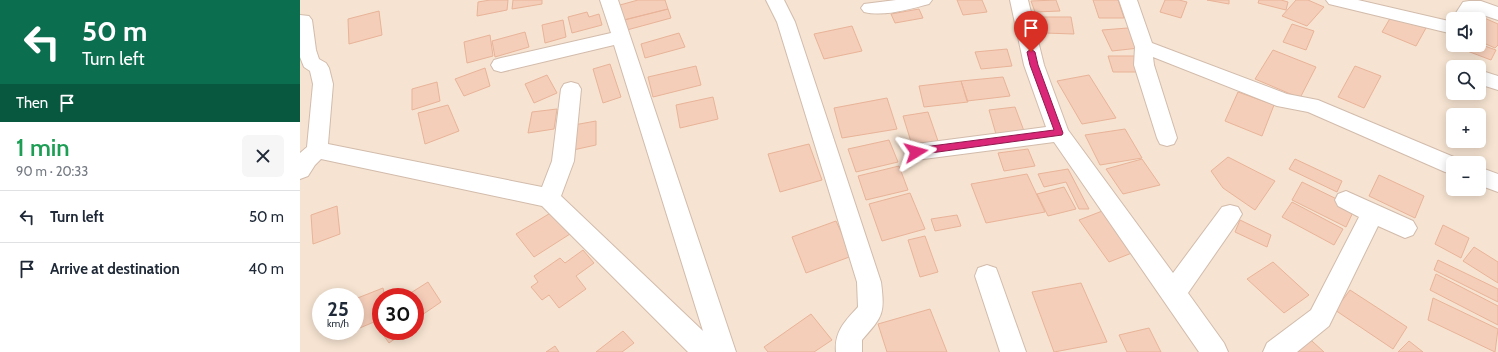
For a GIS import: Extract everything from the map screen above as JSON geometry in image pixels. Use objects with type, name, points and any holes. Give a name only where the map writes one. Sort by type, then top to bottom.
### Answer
[{"type":"street","points":[[609,0],[723,352]]},
{"type":"street","points":[[775,0],[786,22],[869,282],[872,302],[870,312],[850,334],[848,343],[849,352]]},
{"type":"street","points":[[870,8],[894,6],[923,0]]},
{"type":"street","points":[[1019,0],[1034,65],[1059,133],[1215,352]]},
{"type":"street","points":[[1128,0],[1144,47],[1144,65],[1167,138]]},
{"type":"street","points":[[1335,0],[1446,26]]},
{"type":"street","points":[[1465,12],[1469,6],[1481,7],[1498,14]]},
{"type":"street","points":[[300,170],[317,150],[323,84],[319,68],[311,62],[307,50],[303,20]]},
{"type":"street","points":[[501,65],[621,37]]},
{"type":"street","points":[[1144,47],[1284,101],[1311,105],[1446,163]]},
{"type":"street","points":[[1486,79],[1498,83]]},
{"type":"street","points":[[549,198],[563,161],[571,88]]},
{"type":"street","points":[[916,152],[1059,133]]},
{"type":"street","points":[[317,150],[549,198],[706,352]]},
{"type":"street","points":[[1486,179],[1498,183]]},
{"type":"street","points":[[1346,200],[1405,228]]},
{"type":"street","points":[[1276,352],[1320,318],[1373,213]]},
{"type":"street","points":[[1173,293],[1230,214]]},
{"type":"street","points":[[987,276],[1013,352]]},
{"type":"shaded area","points":[[300,0],[1498,0],[1498,352],[300,352]]},
{"type":"building","points":[[508,0],[507,10],[477,16],[478,2]]},
{"type":"building","points":[[513,0],[542,0],[542,4],[512,9]]},
{"type":"building","points":[[638,0],[665,0],[668,9],[624,20],[620,5]]},
{"type":"building","points":[[957,0],[982,0],[987,12],[963,15]]},
{"type":"building","points":[[1056,0],[1060,11],[1035,12],[1031,1]]},
{"type":"building","points":[[1093,0],[1118,0],[1124,18],[1099,18]]},
{"type":"building","points":[[1165,0],[1179,0],[1187,2],[1181,18],[1160,12]]},
{"type":"building","points":[[1207,0],[1229,0],[1229,4]]},
{"type":"building","points":[[1259,0],[1281,0],[1288,2],[1286,10],[1258,3]]},
{"type":"building","points":[[1296,0],[1308,0],[1324,7],[1307,26],[1282,16]]},
{"type":"building","points":[[668,9],[671,18],[627,30],[624,20]]},
{"type":"building","points":[[919,9],[923,18],[895,23],[891,14]]},
{"type":"building","points":[[379,11],[382,35],[349,44],[348,19]]},
{"type":"building","points":[[587,12],[589,17],[599,14],[602,25],[572,33],[568,17]]},
{"type":"building","points":[[1392,15],[1426,28],[1416,46],[1382,32]]},
{"type":"building","points":[[1042,17],[1071,17],[1074,34],[1045,33]]},
{"type":"building","points":[[1486,19],[1498,24],[1498,45],[1495,48],[1486,44]]},
{"type":"building","points":[[563,20],[566,37],[545,43],[542,25]]},
{"type":"building","points":[[1292,24],[1314,31],[1306,50],[1283,42]]},
{"type":"building","points":[[852,26],[862,51],[824,59],[814,34]]},
{"type":"building","points":[[1128,28],[1139,48],[1112,51],[1102,30]]},
{"type":"building","points":[[525,32],[529,47],[495,57],[492,41]]},
{"type":"building","points":[[679,33],[685,47],[645,58],[641,44]]},
{"type":"building","points":[[490,35],[493,56],[467,63],[464,42]]},
{"type":"building","points":[[1486,46],[1496,50],[1491,60],[1470,52],[1486,52]]},
{"type":"building","points":[[1007,49],[1012,66],[981,69],[975,52]]},
{"type":"building","points":[[1273,50],[1316,67],[1300,98],[1255,79]]},
{"type":"building","points":[[1108,56],[1136,56],[1142,72],[1113,72]]},
{"type":"building","points":[[610,64],[621,97],[603,103],[593,69]]},
{"type":"building","points":[[696,66],[701,85],[653,97],[648,77]]},
{"type":"building","points":[[1355,66],[1381,76],[1364,108],[1338,97]]},
{"type":"building","points":[[485,68],[490,86],[464,96],[455,79]]},
{"type":"building","points":[[547,75],[557,93],[534,103],[525,84]]},
{"type":"building","points":[[1089,75],[1116,118],[1082,124],[1057,81]]},
{"type":"building","points":[[1003,77],[1010,96],[967,101],[961,81]]},
{"type":"building","points":[[961,81],[968,102],[924,107],[919,86]]},
{"type":"building","points":[[437,82],[440,101],[412,110],[412,89]]},
{"type":"building","points":[[1238,92],[1274,105],[1262,136],[1225,121]]},
{"type":"building","points":[[713,97],[718,119],[680,128],[676,105]]},
{"type":"building","points":[[887,98],[897,129],[842,138],[834,108]]},
{"type":"building","points":[[448,105],[459,131],[425,144],[418,113]]},
{"type":"building","points":[[1015,107],[1024,131],[996,134],[989,110]]},
{"type":"building","points":[[557,109],[554,129],[528,133],[532,112]]},
{"type":"building","points":[[928,112],[938,141],[912,145],[903,116]]},
{"type":"building","points":[[596,121],[596,145],[573,150],[574,125]]},
{"type":"building","points":[[1125,129],[1142,158],[1100,165],[1085,135]]},
{"type":"building","points":[[889,140],[898,162],[856,172],[848,149]]},
{"type":"building","points":[[809,144],[822,180],[780,192],[768,154]]},
{"type":"building","points":[[1028,149],[1035,166],[1004,171],[998,153]]},
{"type":"building","points":[[1228,157],[1275,181],[1255,210],[1223,188],[1211,171]]},
{"type":"building","points":[[1142,159],[1160,185],[1123,194],[1106,169]]},
{"type":"building","points":[[1295,159],[1342,181],[1337,192],[1289,169]]},
{"type":"building","points":[[899,166],[908,190],[866,200],[858,176]]},
{"type":"building","points":[[1068,169],[1089,209],[1079,209],[1066,182],[1044,187],[1038,174]]},
{"type":"building","points":[[1027,174],[1045,212],[986,223],[971,184]]},
{"type":"building","points":[[1379,175],[1424,196],[1415,218],[1369,196]]},
{"type":"building","points":[[1302,182],[1355,208],[1346,227],[1292,200]]},
{"type":"building","points":[[1064,187],[1076,209],[1048,216],[1037,194]]},
{"type":"building","points":[[910,193],[925,229],[882,241],[869,204]]},
{"type":"building","points":[[1292,202],[1343,229],[1334,245],[1282,217]]},
{"type":"building","points":[[337,206],[340,234],[313,244],[311,215]]},
{"type":"building","points":[[1110,208],[1142,249],[1109,262],[1079,220]]},
{"type":"building","points":[[552,212],[570,234],[534,257],[516,234]]},
{"type":"building","points":[[957,215],[961,226],[935,231],[931,219]]},
{"type":"building","points":[[1240,220],[1271,235],[1267,247],[1235,232]]},
{"type":"building","points":[[836,221],[852,256],[806,273],[792,237]]},
{"type":"building","points":[[1443,225],[1469,238],[1461,258],[1435,244]]},
{"type":"building","points":[[925,236],[938,272],[920,277],[908,240]]},
{"type":"building","points":[[1474,247],[1498,262],[1498,283],[1463,261]]},
{"type":"building","points":[[583,250],[594,263],[576,276],[586,289],[559,308],[549,295],[542,300],[531,287],[538,282],[534,276],[560,258],[565,263]]},
{"type":"building","points":[[1438,260],[1498,289],[1498,302],[1434,270]]},
{"type":"building","points":[[1273,262],[1309,295],[1284,313],[1247,279]]},
{"type":"building","points":[[1436,274],[1498,306],[1498,325],[1430,290]]},
{"type":"building","points":[[428,282],[441,302],[424,314],[424,288],[418,288]]},
{"type":"building","points":[[1081,283],[1107,342],[1054,352],[1032,292]]},
{"type":"building","points":[[1350,290],[1407,327],[1393,349],[1335,310]]},
{"type":"building","points":[[372,292],[372,323],[364,326],[364,295]]},
{"type":"building","points":[[1433,298],[1498,329],[1495,352],[1428,320]]},
{"type":"building","points":[[930,309],[947,352],[887,352],[878,324]]},
{"type":"building","points":[[811,314],[832,340],[814,352],[768,352],[764,347]]},
{"type":"building","points":[[1149,328],[1161,352],[1127,352],[1119,335]]},
{"type":"building","points":[[623,331],[634,343],[622,352],[596,352]]},
{"type":"building","points":[[1302,332],[1324,352],[1279,352]]},
{"type":"building","points":[[1409,341],[1423,352],[1398,352]]},
{"type":"building","points":[[555,346],[559,352],[546,352]]},
{"type":"route","points":[[916,152],[1059,133],[1034,65],[1031,52]]}]
